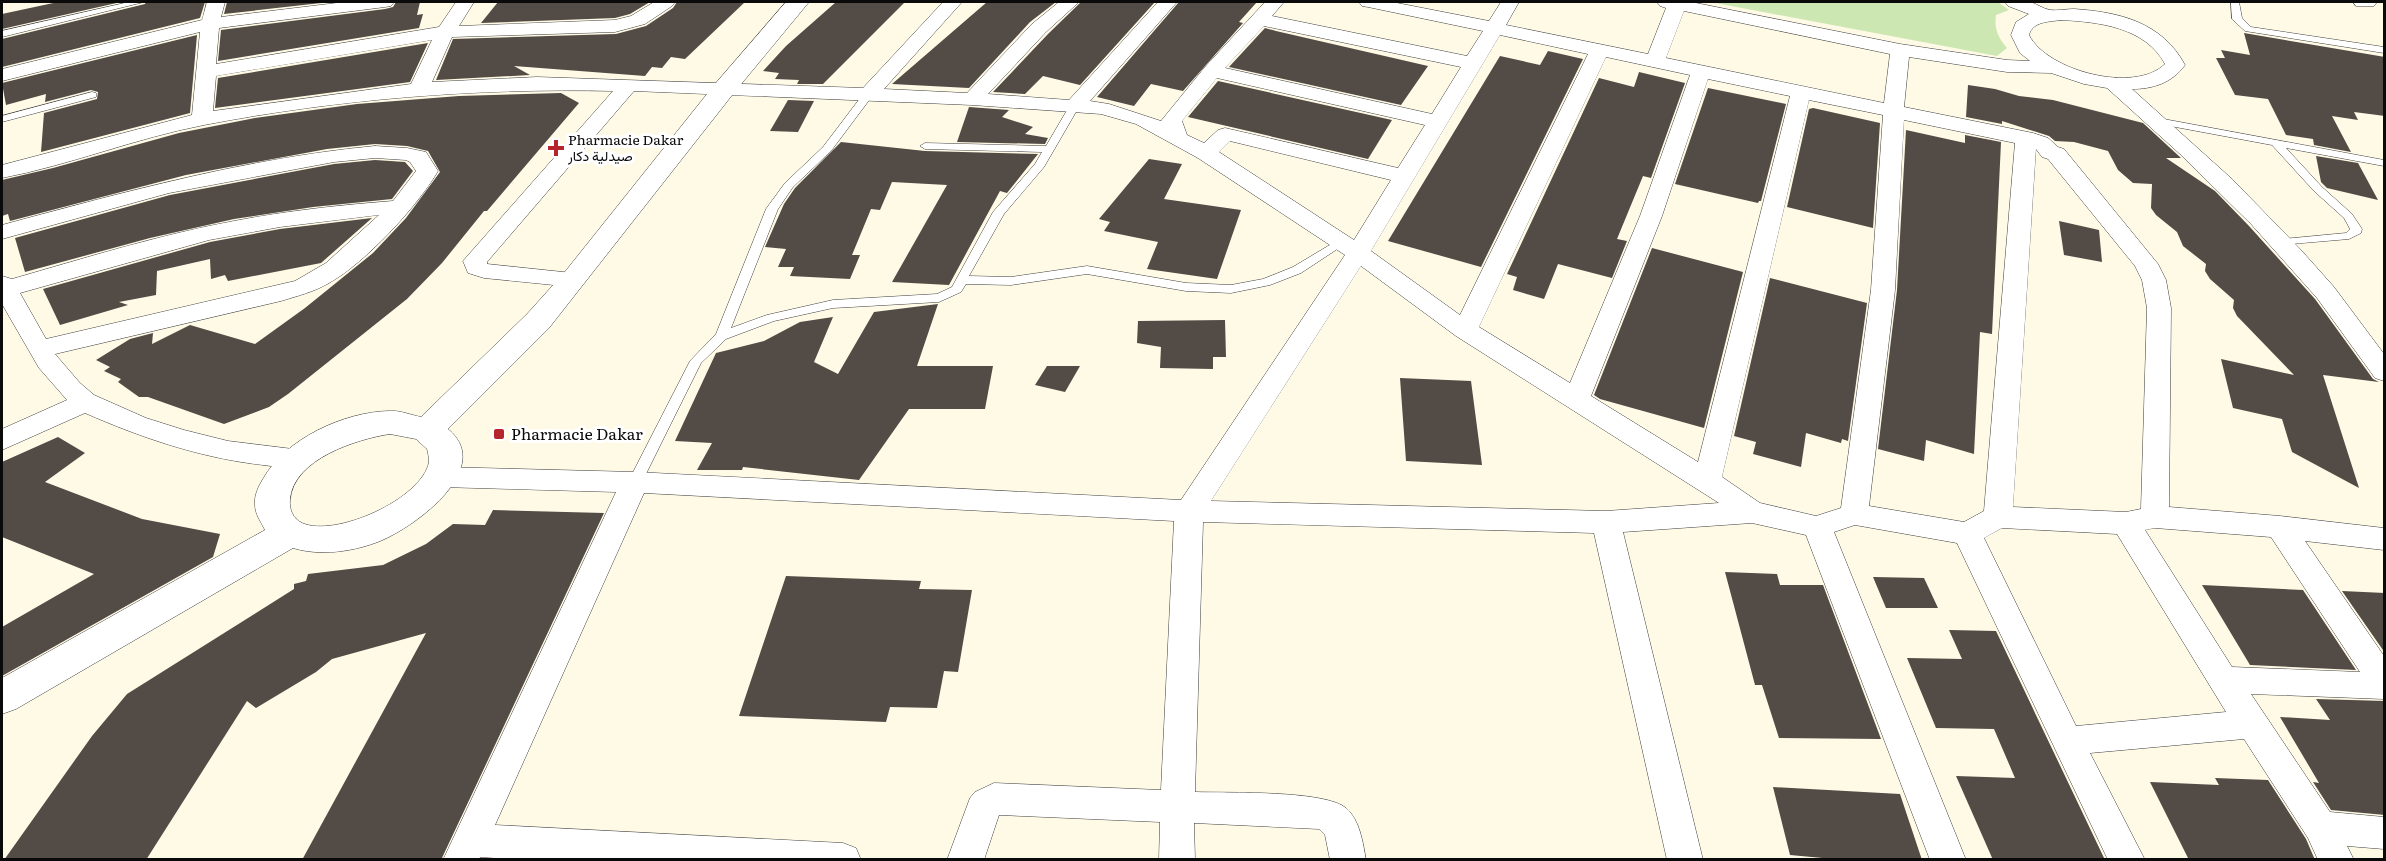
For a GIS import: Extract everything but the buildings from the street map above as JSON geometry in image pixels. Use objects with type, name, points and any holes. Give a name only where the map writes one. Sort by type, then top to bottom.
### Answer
[{"type":"street","points":[[202,119],[210,24],[216,2]]},
{"type":"street","points":[[2,75],[210,24],[385,2]]},
{"type":"street","points":[[419,89],[445,32],[465,2]]},
{"type":"street","points":[[207,71],[445,32],[602,28],[638,20],[666,2]]},
{"type":"street","points":[[428,429],[538,321],[574,279],[724,89],[798,2]]},
{"type":"street","points":[[868,95],[953,2]]},
{"type":"street","points":[[972,99],[1039,28],[1070,2]]},
{"type":"street","points":[[1075,105],[1168,2]]},
{"type":"street","points":[[1174,128],[1212,71],[1275,2]]},
{"type":"street","points":[[1368,2],[2026,137],[2041,142],[2050,152],[2056,154],[2145,264],[2154,280],[2159,308],[2140,520],[2223,680],[2320,827],[2336,860]]},
{"type":"street","points":[[1177,860],[1177,808],[1190,511],[1350,248],[1403,176],[1510,2]]},
{"type":"street","points":[[2014,2],[2047,15]]},
{"type":"street","points":[[2362,2],[2368,2]]},
{"type":"street","points":[[1655,61],[1672,3],[1900,50],[1990,64],[2054,67]]},
{"type":"street","points":[[2096,9],[2160,42],[2172,54],[2175,65],[2171,75],[2158,81],[2114,84],[2072,75],[2036,57],[2025,46],[2020,35],[2023,26],[2032,19],[2096,9]]},
{"type":"street","points":[[1259,19],[1472,63]]},
{"type":"street","points":[[1465,330],[1600,49]]},
{"type":"street","points":[[1854,514],[1882,290],[1900,50]]},
{"type":"street","points":[[1212,71],[1438,122]]},
{"type":"street","points":[[1576,400],[1651,216],[1701,71]]},
{"type":"street","points":[[2,172],[202,119],[419,89],[537,83],[1075,105],[1121,112],[1174,128],[1226,134],[1403,176]]},
{"type":"street","points":[[2114,84],[2158,121],[2283,243],[2385,372]]},
{"type":"street","points":[[574,279],[484,271],[476,268],[475,261],[629,85]]},
{"type":"street","points":[[1707,481],[1801,92]]},
{"type":"street","points":[[1174,128],[1206,153],[1350,248],[1465,330],[1707,481],[1752,513]]},
{"type":"street","points":[[1206,153],[1226,134]]},
{"type":"street","points":[[1998,517],[2026,137]]},
{"type":"street","points":[[2,232],[206,178],[296,162],[375,152],[407,154],[418,157],[427,171],[423,181],[399,207],[341,263],[307,284],[287,291],[39,349]]},
{"type":"street","points":[[299,458],[256,457],[204,445],[143,428],[86,402],[57,374],[39,349],[4,286],[210,233],[343,211],[399,207]]},
{"type":"street","points":[[2,440],[86,402]]},
{"type":"street","points":[[390,422],[411,424],[428,429],[439,438],[445,449],[446,463],[441,477],[426,497],[402,516],[373,530],[342,538],[314,539],[290,533],[278,522],[272,508],[274,492],[283,475],[299,458],[319,444],[366,426],[390,422]]},
{"type":"street","points":[[441,477],[635,482],[1190,511],[1606,522],[1752,513],[1817,527],[1854,514],[1966,534],[1998,517],[2140,520],[2280,527],[2385,539]]},
{"type":"street","points":[[635,482],[466,850],[843,860]]},
{"type":"street","points":[[1606,522],[1685,860]]},
{"type":"street","points":[[1817,527],[1948,860]]},
{"type":"street","points":[[2280,527],[2385,681]]},
{"type":"street","points":[[2,697],[290,533]]},
{"type":"street","points":[[1966,534],[2127,860]]},
{"type":"street","points":[[2223,680],[2385,686]]},
{"type":"street","points":[[2067,741],[2253,724]]},
{"type":"street","points":[[964,860],[970,849],[984,805],[994,799],[1329,815],[1341,826],[1348,860]]},
{"type":"street","points":[[2320,827],[2385,833]]},
{"type":"lane","points":[[2,34],[139,2]]},
{"type":"lane","points":[[2235,2],[2237,19],[2248,29],[2385,50]]},
{"type":"lane","points":[[2,119],[92,94]]},
{"type":"lane","points":[[722,336],[772,209],[780,195],[823,153],[868,95]]},
{"type":"lane","points":[[635,482],[696,361],[722,336],[771,318],[833,304],[945,297],[957,290],[987,231],[1018,188],[1040,165],[1075,105]]},
{"type":"lane","points":[[2158,121],[2385,163]]},
{"type":"lane","points":[[2276,143],[2318,189],[2348,216],[2356,229],[2355,233],[2349,236],[2283,243]]},
{"type":"lane","points":[[925,146],[1048,149]]},
{"type":"lane","points":[[963,280],[1011,280],[1087,270],[1186,287],[1231,289],[1266,282],[1350,248]]},
{"type":"green space","points":[[1710,2],[1998,2],[2009,10],[1996,15],[1997,33],[2007,48],[1997,56]]},
{"type":"place","name":"Pharmacie Dakar صيدلية دكار","points":[[556,148]]},
{"type":"place","name":"Pharmacie Dakar","points":[[499,434]]}]
